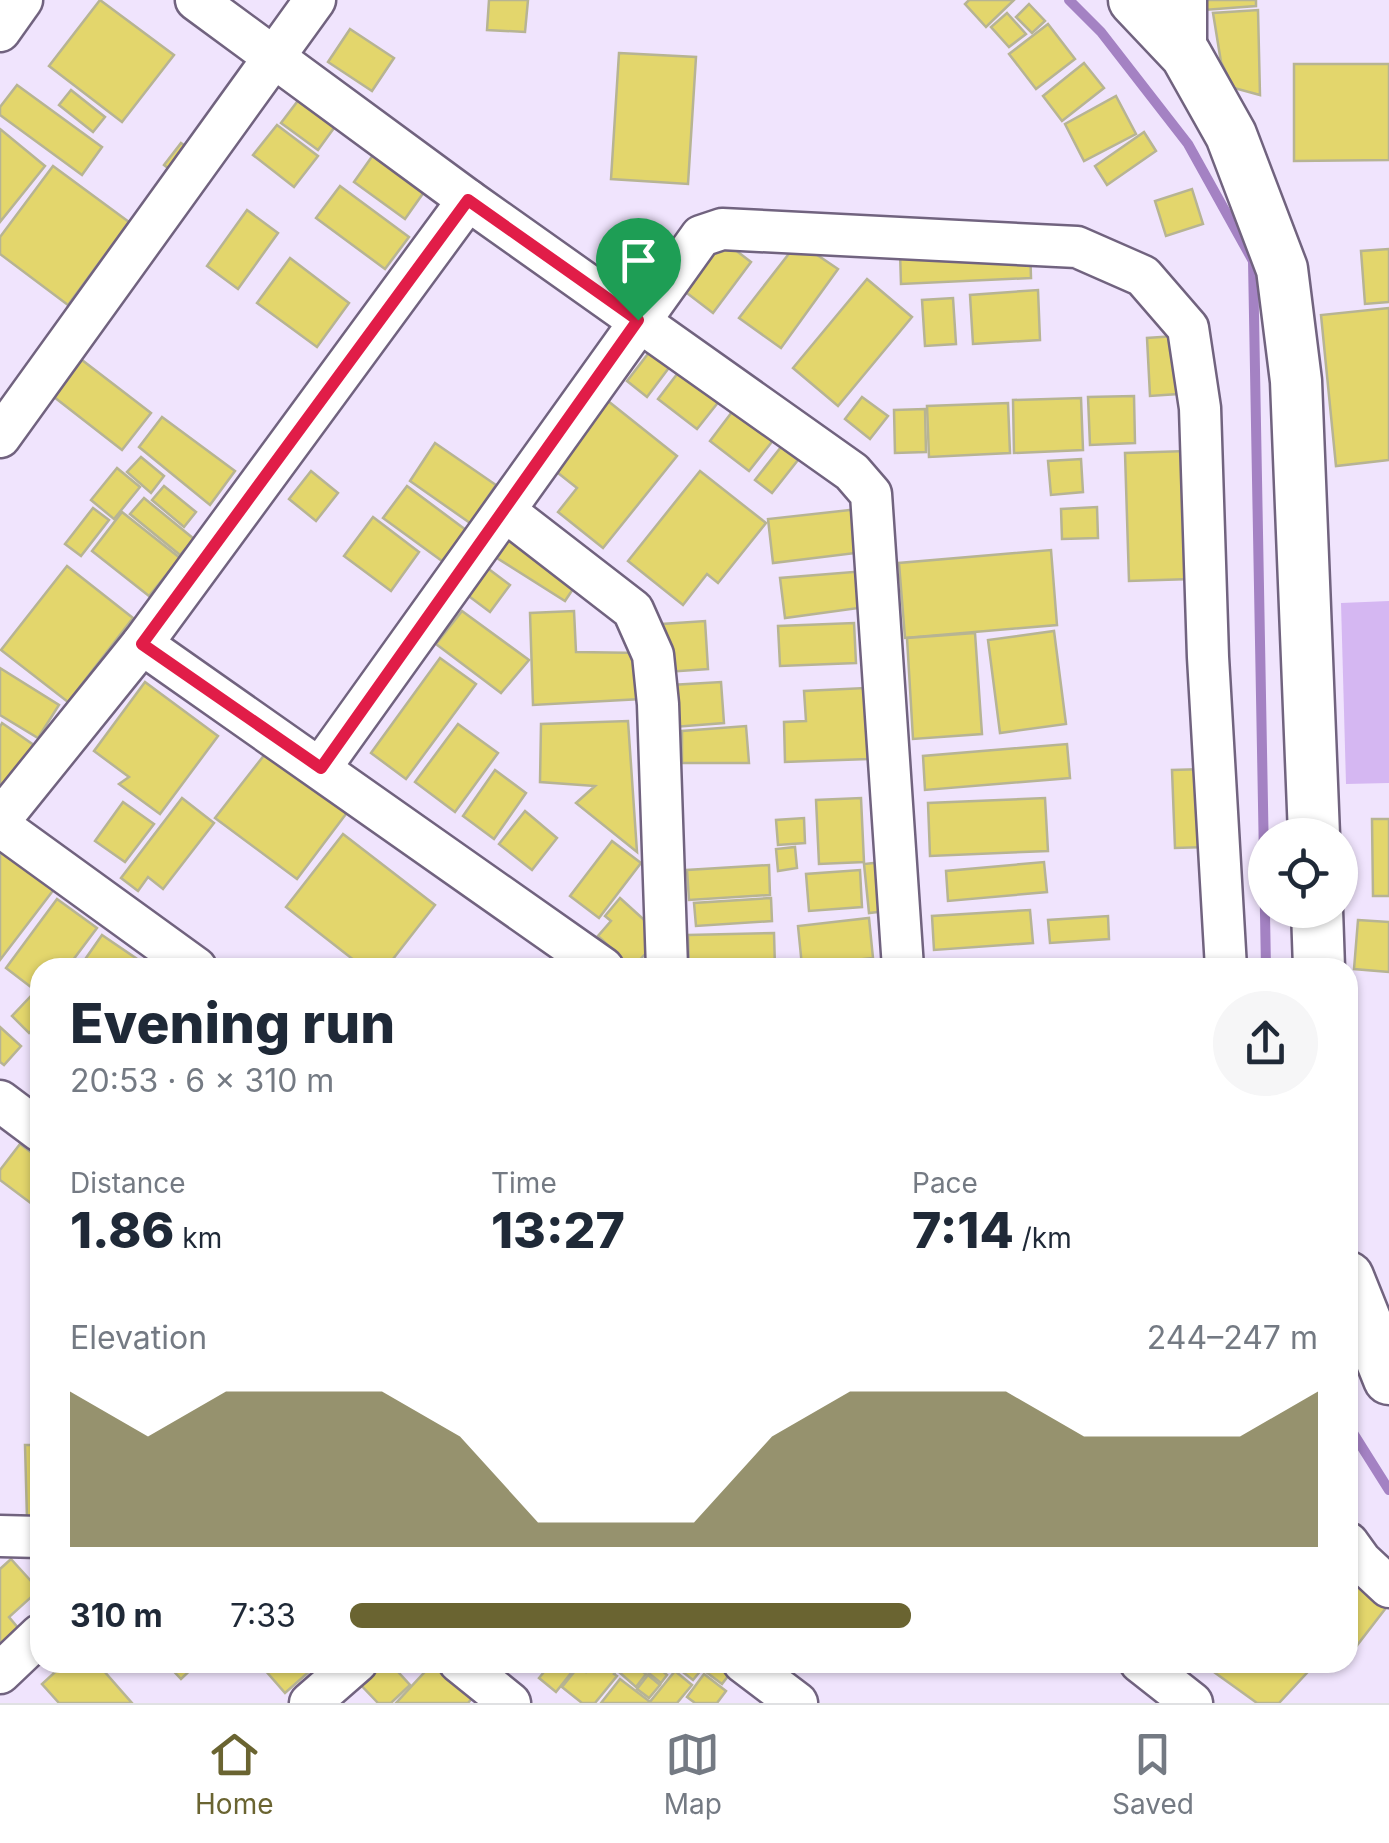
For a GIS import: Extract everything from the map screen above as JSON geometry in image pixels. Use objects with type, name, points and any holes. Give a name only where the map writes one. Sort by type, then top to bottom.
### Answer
[{"type":"street","points":[[0,31],[22,0]]},
{"type":"street","points":[[196,0],[468,200],[852,472],[871,494],[902,958]]},
{"type":"street","points":[[0,437],[315,0]]},
{"type":"street","points":[[1134,0],[1186,55],[1231,135],[1282,269],[1296,380],[1313,818]]},
{"type":"street","points":[[1186,0],[1186,55]]},
{"type":"street","points":[[182,958],[0,823],[142,644],[468,200]]},
{"type":"street","points":[[321,768],[701,236],[722,229],[1076,248],[1143,276],[1188,328],[1200,408],[1208,657],[1225,958]]},
{"type":"street","points":[[505,511],[633,610],[653,656],[667,958]]},
{"type":"street","points":[[142,644],[589,958]]},
{"type":"street","points":[[1318,928],[1319,958]]},
{"type":"street","points":[[0,1101],[30,1124]]},
{"type":"street","points":[[1358,1302],[1389,1379]]},
{"type":"street","points":[[0,1536],[30,1537]]},
{"type":"street","points":[[1358,1557],[1389,1587]]},
{"type":"street","points":[[0,1673],[30,1645]]},
{"type":"street","points":[[310,1703],[344,1673]]},
{"type":"street","points":[[473,1673],[510,1703]]},
{"type":"street","points":[[757,1673],[797,1703]]},
{"type":"street","points":[[1154,1673],[1192,1703]]},
{"type":"shaded area","points":[[1389,601],[1389,783],[1346,784],[1341,603]]},
{"type":"building","points":[[100,0],[174,55],[122,122],[49,66]]},
{"type":"building","points":[[489,0],[528,0],[525,32],[487,30]]},
{"type":"building","points":[[969,0],[1014,0],[986,27],[965,4]]},
{"type":"building","points":[[1203,0],[1256,0],[1256,6],[1204,10]]},
{"type":"building","points":[[1029,4],[1045,21],[1032,33],[1016,17]]},
{"type":"building","points":[[1258,10],[1260,95],[1234,88],[1221,62],[1213,13]]},
{"type":"building","points":[[1007,13],[1026,34],[1009,47],[991,27]]},
{"type":"building","points":[[1048,24],[1075,59],[1036,89],[1009,54]]},
{"type":"building","points":[[350,29],[394,58],[372,91],[328,62]]},
{"type":"building","points":[[619,53],[696,57],[688,184],[611,179]]},
{"type":"building","points":[[1084,63],[1104,88],[1062,121],[1043,96]]},
{"type":"building","points":[[1294,64],[1389,64],[1389,160],[1294,161]]},
{"type":"building","points":[[17,85],[102,147],[82,175],[0,115],[0,107]]},
{"type":"building","points":[[71,90],[105,117],[93,132],[59,105]]},
{"type":"building","points":[[306,90],[342,117],[318,150],[281,123]]},
{"type":"building","points":[[1116,96],[1136,134],[1084,161],[1065,124]]},
{"type":"building","points":[[277,125],[318,156],[294,187],[253,155]]},
{"type":"building","points":[[0,129],[45,166],[0,222]]},
{"type":"building","points":[[1144,132],[1156,151],[1107,185],[1095,166]]},
{"type":"building","points":[[181,143],[196,153],[178,176],[164,165]]},
{"type":"building","points":[[378,148],[429,185],[405,219],[354,182]]},
{"type":"building","points":[[53,166],[129,222],[68,305],[0,254],[0,237]]},
{"type":"building","points":[[340,186],[409,237],[385,269],[316,218]]},
{"type":"building","points":[[1192,189],[1203,224],[1166,236],[1155,201]]},
{"type":"building","points":[[247,210],[278,233],[238,289],[207,266]]},
{"type":"building","points":[[721,239],[751,262],[713,313],[683,290]]},
{"type":"building","points":[[798,242],[838,269],[781,348],[739,318]]},
{"type":"building","points":[[1030,245],[1031,278],[901,284],[900,252]]},
{"type":"building","points":[[1389,249],[1389,302],[1365,304],[1361,251]]},
{"type":"building","points":[[290,258],[349,303],[317,347],[257,303]]},
{"type":"building","points":[[867,279],[912,317],[838,406],[793,368]]},
{"type":"building","points":[[1038,290],[1040,340],[973,344],[970,295]]},
{"type":"building","points":[[953,298],[956,344],[925,346],[922,300]]},
{"type":"building","points":[[1389,308],[1389,460],[1336,466],[1321,315]]},
{"type":"building","points":[[1175,336],[1178,394],[1150,396],[1147,338]]},
{"type":"building","points":[[654,346],[674,361],[647,397],[627,381]]},
{"type":"building","points":[[82,360],[151,413],[122,450],[54,397]]},
{"type":"building","points":[[684,365],[724,395],[697,429],[658,399]]},
{"type":"building","points":[[1134,396],[1135,443],[1090,445],[1088,397]]},
{"type":"building","points":[[862,397],[888,416],[870,439],[845,419]]},
{"type":"building","points":[[1081,398],[1083,450],[1014,453],[1013,400]]},
{"type":"building","points":[[608,401],[677,456],[603,548],[558,512],[577,488],[553,469]]},
{"type":"building","points":[[1008,403],[1010,453],[929,457],[927,406]]},
{"type":"building","points":[[738,404],[778,434],[749,471],[710,441]]},
{"type":"building","points":[[925,409],[926,452],[895,453],[894,410]]},
{"type":"building","points":[[162,417],[235,471],[210,505],[139,447]]},
{"type":"building","points":[[435,443],[496,485],[470,523],[410,481]]},
{"type":"building","points":[[781,447],[798,460],[772,493],[755,480]]},
{"type":"building","points":[[1187,451],[1191,579],[1129,581],[1125,453]]},
{"type":"building","points":[[141,457],[164,476],[151,493],[127,472]]},
{"type":"building","points":[[1081,459],[1083,492],[1051,495],[1048,461]]},
{"type":"building","points":[[117,468],[140,487],[114,519],[91,500]]},
{"type":"building","points":[[311,471],[338,493],[316,521],[289,499]]},
{"type":"building","points":[[700,471],[766,523],[718,583],[707,574],[683,605],[628,561]]},
{"type":"building","points":[[164,486],[196,512],[184,527],[152,500]]},
{"type":"building","points":[[407,486],[466,530],[442,561],[383,518]]},
{"type":"building","points":[[144,498],[194,539],[180,555],[130,514]]},
{"type":"building","points":[[1097,507],[1098,538],[1062,539],[1061,509]]},
{"type":"building","points":[[93,508],[109,520],[81,556],[65,544]]},
{"type":"building","points":[[859,509],[864,552],[773,563],[768,519]]},
{"type":"building","points":[[122,512],[180,558],[149,596],[92,551]]},
{"type":"building","points":[[373,517],[419,552],[391,591],[344,556]]},
{"type":"building","points":[[513,533],[581,577],[565,601],[497,558]]},
{"type":"building","points":[[1051,550],[1057,625],[905,638],[899,563]]},
{"type":"building","points":[[67,566],[133,618],[68,702],[1,650]]},
{"type":"building","points":[[486,567],[510,585],[490,612],[466,594]]},
{"type":"building","points":[[865,571],[866,607],[785,618],[780,578]]},
{"type":"building","points":[[462,611],[529,660],[501,693],[436,644]]},
{"type":"building","points":[[574,611],[576,652],[641,653],[641,699],[533,705],[530,613]]},
{"type":"building","points":[[705,621],[708,669],[666,672],[662,624]]},
{"type":"building","points":[[854,623],[856,663],[780,666],[778,626]]},
{"type":"building","points":[[1054,631],[1066,724],[1000,733],[988,640]]},
{"type":"building","points":[[975,633],[982,734],[913,739],[907,638]]},
{"type":"building","points":[[440,658],[476,684],[406,779],[371,753]]},
{"type":"building","points":[[0,668],[59,705],[38,738],[0,715]]},
{"type":"building","points":[[145,682],[218,736],[160,814],[119,784],[129,777],[94,751]]},
{"type":"building","points":[[721,682],[724,723],[674,727],[671,685]]},
{"type":"building","points":[[865,688],[868,759],[785,762],[784,722],[806,721],[804,691]]},
{"type":"building","points":[[628,721],[637,852],[576,803],[595,786],[540,782],[541,724]]},
{"type":"building","points":[[2,723],[41,750],[0,790],[0,727]]},
{"type":"building","points":[[458,724],[498,753],[455,812],[415,782]]},
{"type":"building","points":[[746,726],[749,763],[682,763],[682,731]]},
{"type":"building","points":[[276,740],[355,802],[297,879],[215,818]]},
{"type":"building","points":[[1067,744],[1070,778],[925,790],[923,756]]},
{"type":"building","points":[[1205,769],[1207,847],[1175,848],[1172,770]]},
{"type":"building","points":[[495,770],[526,793],[494,839],[463,816]]},
{"type":"building","points":[[182,798],[214,823],[163,889],[148,877],[138,891],[121,878]]},
{"type":"building","points":[[861,798],[864,862],[819,864],[816,800]]},
{"type":"building","points":[[1045,798],[1048,851],[930,856],[928,803]]},
{"type":"building","points":[[123,802],[154,824],[125,862],[95,841]]},
{"type":"building","points":[[525,811],[557,838],[532,870],[499,844]]},
{"type":"building","points":[[804,818],[805,843],[778,845],[776,820]]},
{"type":"building","points":[[1372,819],[1389,819],[1389,896],[1373,896]]},
{"type":"building","points":[[343,834],[435,905],[394,958],[351,958],[286,907]]},
{"type":"building","points":[[612,841],[641,863],[599,918],[570,896]]},
{"type":"building","points":[[795,847],[797,868],[778,871],[776,849]]},
{"type":"building","points":[[3,849],[55,888],[0,960],[0,853]]},
{"type":"building","points":[[883,862],[887,911],[869,913],[864,864]]},
{"type":"building","points":[[1044,862],[1047,892],[948,901],[946,871]]},
{"type":"building","points":[[769,865],[770,895],[689,900],[687,870]]},
{"type":"building","points":[[860,870],[862,907],[809,911],[806,874]]},
{"type":"building","points":[[620,898],[662,936],[641,958],[621,958],[598,936],[611,921],[605,916]]},
{"type":"building","points":[[771,898],[772,921],[696,926],[694,903]]},
{"type":"building","points":[[57,899],[97,928],[74,958],[30,958],[30,986],[6,968]]},
{"type":"building","points":[[1030,910],[1033,943],[934,950],[932,916]]},
{"type":"building","points":[[1108,916],[1109,939],[1050,943],[1048,920]]},
{"type":"building","points":[[869,918],[873,958],[801,958],[798,926]]},
{"type":"building","points":[[1358,920],[1389,922],[1389,972],[1358,969],[1355,958]]},
{"type":"building","points":[[774,933],[775,958],[689,958],[688,935]]},
{"type":"building","points":[[102,935],[136,958],[86,958]]},
{"type":"building","points":[[30,997],[29,1033],[12,1016]]},
{"type":"building","points":[[0,1027],[21,1046],[4,1065],[0,1062]]},
{"type":"building","points":[[20,1144],[30,1152],[30,1202],[0,1180],[0,1170]]},
{"type":"building","points":[[25,1445],[30,1445],[30,1519]]},
{"type":"building","points":[[11,1559],[30,1580],[30,1598],[9,1617],[25,1636],[0,1658],[0,1569]]},
{"type":"building","points":[[1358,1562],[1389,1604],[1358,1644]]},
{"type":"building","points":[[54,1673],[106,1673],[132,1703],[59,1703],[42,1684]]},
{"type":"building","points":[[268,1673],[308,1673],[285,1693]]},
{"type":"building","points":[[369,1673],[399,1673],[410,1685],[391,1703],[378,1703],[359,1683]]},
{"type":"building","points":[[424,1673],[447,1673],[474,1696],[468,1703],[396,1703]]},
{"type":"building","points":[[543,1673],[571,1673],[556,1692],[539,1678]]},
{"type":"building","points":[[573,1673],[617,1676],[595,1703],[582,1703],[562,1687]]},
{"type":"building","points":[[620,1673],[646,1674],[636,1687]]},
{"type":"building","points":[[649,1673],[665,1673],[661,1683]]},
{"type":"building","points":[[673,1673],[692,1685],[677,1703],[649,1703]]},
{"type":"building","points":[[707,1673],[730,1673],[722,1684]]},
{"type":"building","points":[[1215,1673],[1307,1673],[1279,1703],[1257,1703]]},
{"type":"building","points":[[704,1674],[726,1691],[717,1703],[695,1703],[687,1697]]},
{"type":"building","points":[[648,1675],[660,1685],[649,1698],[637,1689]]},
{"type":"building","points":[[620,1679],[649,1701],[648,1703],[601,1703]]},
{"type":"waterway","points":[[1069,0],[1101,32],[1188,144],[1253,261],[1266,958]]},
{"type":"waterway","points":[[1358,1441],[1389,1490]]},
{"type":"route","points":[[468,200],[638,320],[321,768],[142,644],[468,200]]}]
